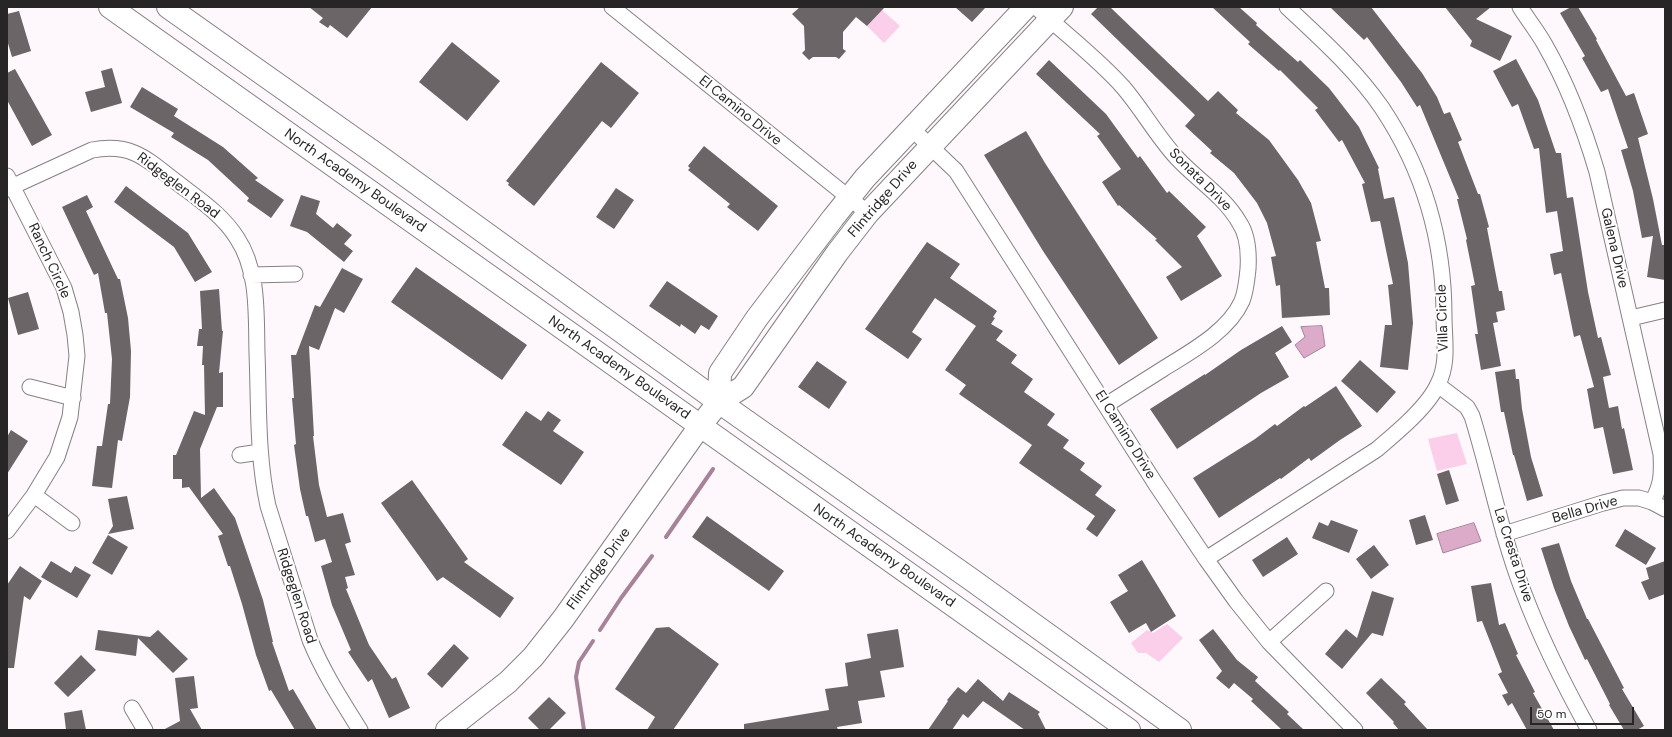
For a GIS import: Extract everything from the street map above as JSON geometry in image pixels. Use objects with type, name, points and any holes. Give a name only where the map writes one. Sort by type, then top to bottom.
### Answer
[{"type":"main road","name":"North Academy Boulevard","points":[[110,7],[1129,730]]},
{"type":"main road","points":[[168,7],[384,159],[719,402],[972,580],[1180,730]]},
{"type":"main road","name":"Flintridge Drive","points":[[719,402],[720,373],[757,318],[849,198],[865,178],[1026,7]]},
{"type":"main road","name":"Flintridge Drive","points":[[459,727],[523,668],[550,636],[700,426],[719,402],[743,387],[837,253],[868,213],[930,146],[1049,11]]},
{"type":"street","name":"El Camino Drive","points":[[612,7],[868,213]]},
{"type":"street","name":"Villa Circle","points":[[1206,559],[1376,450],[1427,401],[1438,385],[1443,372],[1445,353],[1444,298],[1441,260],[1435,226],[1422,187],[1404,146],[1381,107],[1348,67],[1287,7]]},
{"type":"street","name":"Galena Drive","points":[[1520,7],[1545,45],[1576,109],[1597,172],[1661,454],[1662,479],[1659,490],[1659,505]]},
{"type":"street","name":"Sonata Drive","points":[[1049,11],[1122,86],[1174,155],[1225,204],[1240,222],[1246,238],[1249,258],[1247,282],[1242,301],[1229,321],[1203,345],[1106,405]]},
{"type":"street","name":"El Camino Drive","points":[[912,129],[956,171],[1155,482],[1236,601],[1269,642],[1354,730]]},
{"type":"street","name":"Ridgeglen Road","points":[[9,184],[92,150],[106,147],[120,148],[136,152],[150,161],[211,208],[222,218],[238,239],[246,256],[255,294],[260,452],[264,488],[268,506],[310,640],[322,670],[360,730]]},
{"type":"street","name":"Ranch Circle","points":[[7,531],[34,495],[57,457],[70,417],[77,356],[71,312],[64,288],[9,184]]},
{"type":"street","points":[[794,271],[815,286]]},
{"type":"street","points":[[251,275],[295,274]]},
{"type":"street","points":[[1630,318],[1665,310]]},
{"type":"street","name":"La Cresta Drive","points":[[1438,385],[1467,408],[1472,416],[1504,534],[1523,590],[1548,650],[1589,730]]},
{"type":"street","points":[[30,387],[73,398]]},
{"type":"street","points":[[240,455],[260,452]]},
{"type":"street","points":[[34,495],[72,523]]},
{"type":"street","name":"Bella Drive","points":[[1504,534],[1623,498],[1639,498],[1659,505]]},
{"type":"street","points":[[1269,642],[1326,591]]},
{"type":"street","points":[[132,708],[145,730]]},
{"type":"shaded area","points":[[882,10],[900,26],[884,43],[867,26]]},
{"type":"shaded area","points":[[1322,326],[1325,346],[1304,358],[1295,345],[1305,337],[1301,327]]},
{"type":"shaded area","points":[[1457,433],[1467,464],[1437,471],[1428,439]]},
{"type":"shaded area","points":[[1474,523],[1481,541],[1443,553],[1437,534]]},
{"type":"shaded area","points":[[1167,624],[1183,638],[1159,662],[1146,653],[1138,653],[1131,643],[1147,630],[1153,633]]},
{"type":"building","points":[[309,7],[372,7],[347,38],[330,25],[328,28],[319,22],[323,18]]},
{"type":"building","points":[[800,7],[885,7],[867,26],[856,17],[843,32],[843,49],[846,51],[839,59],[836,57],[813,57],[809,60],[802,53],[805,50],[804,26],[792,14]]},
{"type":"building","points":[[955,7],[986,7],[972,22]]},
{"type":"building","points":[[1098,7],[1110,7],[1208,101],[1218,91],[1238,110],[1236,113],[1269,140],[1298,180],[1311,203],[1321,241],[1316,242],[1325,288],[1329,288],[1330,315],[1282,318],[1280,285],[1276,286],[1271,257],[1276,256],[1267,223],[1257,203],[1234,173],[1210,153],[1212,151],[1185,126],[1195,115],[1091,14]]},
{"type":"building","points":[[1212,7],[1239,7],[1257,23],[1256,25],[1298,62],[1300,60],[1329,88],[1359,127],[1379,168],[1384,199],[1394,197],[1408,263],[1413,323],[1408,370],[1380,367],[1385,325],[1392,325],[1388,285],[1393,284],[1380,221],[1371,222],[1362,184],[1365,183],[1342,140],[1339,142],[1315,110],[1318,108],[1280,70],[1279,71],[1248,44],[1250,42]]},
{"type":"building","points":[[1330,7],[1371,7],[1422,73],[1437,97],[1444,114],[1450,112],[1462,140],[1458,142],[1478,194],[1480,194],[1489,227],[1487,228],[1499,291],[1502,291],[1505,310],[1496,312],[1498,322],[1493,323],[1501,366],[1481,370],[1475,334],[1478,334],[1471,286],[1475,285],[1467,239],[1457,199],[1459,199],[1420,105],[1417,107],[1401,82],[1367,37],[1364,40]]},
{"type":"building","points":[[1445,7],[1491,7],[1476,19],[1512,36],[1500,61],[1470,46],[1472,41]]},
{"type":"building","points":[[1571,7],[1578,7],[1597,39],[1596,40],[1626,96],[1634,93],[1648,134],[1638,138],[1653,199],[1662,245],[1665,245],[1665,280],[1647,277],[1653,236],[1642,238],[1633,191],[1621,150],[1628,148],[1608,89],[1601,92],[1582,58],[1585,56],[1560,13]]},
{"type":"building","points":[[19,11],[31,51],[12,57],[7,40],[7,14]]},
{"type":"building","points":[[452,42],[500,81],[467,121],[419,82]]},
{"type":"building","points":[[1516,59],[1538,100],[1556,153],[1561,153],[1567,198],[1573,197],[1588,292],[1598,338],[1601,337],[1611,375],[1603,377],[1609,408],[1618,406],[1622,429],[1624,428],[1633,470],[1613,474],[1603,427],[1594,429],[1587,389],[1594,387],[1580,335],[1574,337],[1561,273],[1554,275],[1550,254],[1563,251],[1557,211],[1546,213],[1539,148],[1534,149],[1518,104],[1512,107],[1493,71]]},
{"type":"building","points":[[1049,60],[1106,114],[1138,158],[1140,156],[1167,193],[1169,191],[1206,227],[1197,236],[1222,276],[1181,301],[1166,277],[1182,267],[1155,240],[1157,239],[1119,205],[1118,206],[1102,182],[1121,169],[1097,136],[1100,134],[1036,74]]},
{"type":"building","points":[[601,62],[639,93],[611,128],[602,121],[534,206],[508,185],[509,183],[506,181]]},
{"type":"building","points":[[112,68],[122,103],[91,112],[85,92],[105,87],[101,71]]},
{"type":"building","points":[[15,69],[52,135],[32,146],[7,100],[7,73]]},
{"type":"building","points":[[142,87],[178,109],[174,116],[223,147],[258,178],[255,180],[284,200],[271,218],[247,201],[249,198],[208,160],[171,137],[174,133],[130,107]]},
{"type":"building","points":[[1026,131],[1158,338],[1119,365],[1043,251],[984,155]]},
{"type":"building","points":[[704,146],[778,206],[758,231],[727,207],[730,204],[688,170],[690,168],[688,166]]},
{"type":"building","points":[[126,186],[188,233],[212,272],[195,282],[174,247],[114,202]]},
{"type":"building","points":[[616,188],[634,200],[614,229],[596,217]]},
{"type":"building","points":[[87,195],[93,207],[86,211],[118,279],[120,279],[128,318],[131,351],[130,397],[122,441],[118,440],[112,488],[92,486],[97,446],[102,446],[108,404],[110,404],[112,359],[107,313],[105,313],[98,273],[94,275],[62,207]]},
{"type":"building","points":[[301,195],[320,201],[316,214],[333,228],[337,223],[352,235],[344,244],[353,251],[344,262],[307,232],[290,226]]},
{"type":"building","points":[[927,242],[960,264],[950,278],[997,311],[991,324],[1003,331],[996,340],[1017,355],[1011,363],[1033,379],[1024,392],[1055,414],[1047,425],[1069,440],[1063,448],[1085,463],[1080,470],[1102,486],[1095,495],[1116,510],[1097,537],[1086,529],[1095,516],[1019,463],[1032,445],[959,394],[966,385],[945,370],[976,326],[935,298],[912,332],[922,339],[908,359],[865,329]]},
{"type":"building","points":[[416,267],[527,345],[502,380],[391,302]]},
{"type":"building","points":[[342,268],[363,279],[344,313],[335,308],[319,350],[309,346],[313,436],[319,485],[327,517],[343,513],[351,542],[345,544],[355,575],[345,577],[348,588],[346,589],[369,645],[392,679],[396,677],[410,708],[389,718],[372,679],[368,682],[348,652],[351,650],[332,605],[321,566],[332,562],[325,539],[315,542],[308,516],[306,516],[300,489],[294,445],[296,444],[292,398],[294,398],[291,355],[296,355],[315,305],[320,307]]},
{"type":"building","points":[[667,281],[718,316],[709,330],[701,325],[695,334],[681,324],[680,327],[649,306]]},
{"type":"building","points":[[219,289],[223,331],[219,373],[223,372],[223,407],[217,407],[200,449],[201,498],[214,488],[235,518],[263,600],[272,642],[289,691],[293,689],[317,730],[295,730],[271,690],[269,691],[256,655],[230,566],[228,566],[218,536],[223,534],[189,487],[182,488],[182,479],[173,479],[173,455],[176,455],[194,411],[205,415],[204,365],[202,365],[203,346],[197,346],[199,329],[202,329],[200,291]]},
{"type":"building","points":[[28,292],[39,329],[18,335],[8,298]]},
{"type":"building","points":[[1282,326],[1292,342],[1275,353],[1289,377],[1261,393],[1177,449],[1150,409],[1205,375],[1241,350]]},
{"type":"building","points":[[1360,360],[1396,392],[1377,413],[1341,381]]},
{"type":"building","points":[[817,361],[847,382],[829,409],[798,387]]},
{"type":"building","points":[[1515,369],[1516,379],[1519,379],[1522,409],[1531,457],[1543,496],[1527,501],[1513,455],[1504,412],[1501,412],[1495,372]]},
{"type":"building","points":[[1336,386],[1362,426],[1311,461],[1309,458],[1281,479],[1280,478],[1219,518],[1193,478],[1255,439],[1275,424],[1277,426],[1304,406],[1305,407]]},
{"type":"building","points":[[526,411],[541,421],[548,411],[561,420],[553,431],[584,452],[561,485],[502,445]]},
{"type":"building","points":[[11,430],[28,441],[7,474],[7,437]]},
{"type":"building","points":[[1449,470],[1459,501],[1446,505],[1437,474]]},
{"type":"building","points":[[412,480],[468,559],[464,562],[514,598],[500,618],[443,577],[437,581],[381,503]]},
{"type":"building","points":[[127,496],[134,529],[108,534],[113,526],[108,499]]},
{"type":"building","points":[[1425,515],[1433,540],[1416,545],[1409,520]]},
{"type":"building","points":[[707,516],[784,571],[769,591],[692,537]]},
{"type":"building","points":[[1331,520],[1358,530],[1349,553],[1312,538],[1319,522],[1328,526]]},
{"type":"building","points":[[1625,529],[1656,548],[1646,565],[1615,546]]},
{"type":"building","points":[[108,535],[128,547],[112,575],[92,563]]},
{"type":"building","points":[[1287,537],[1298,554],[1263,577],[1252,560]]},
{"type":"building","points":[[1559,543],[1571,581],[1587,619],[1624,688],[1622,689],[1644,726],[1637,730],[1624,730],[1609,705],[1610,704],[1587,659],[1585,660],[1569,626],[1554,588],[1541,548]]},
{"type":"building","points":[[1374,545],[1389,565],[1371,579],[1356,559]]},
{"type":"building","points":[[1142,560],[1176,616],[1151,632],[1146,623],[1129,633],[1110,602],[1128,591],[1118,575]]},
{"type":"building","points":[[51,561],[71,573],[75,566],[91,575],[77,598],[41,577]]},
{"type":"building","points":[[1665,561],[1665,594],[1649,600],[1641,582],[1649,579],[1646,568]]},
{"type":"building","points":[[20,566],[42,581],[30,600],[24,596],[14,668],[7,668],[7,585]]},
{"type":"building","points":[[1491,583],[1499,625],[1505,623],[1518,654],[1516,655],[1535,692],[1533,693],[1554,730],[1527,730],[1512,703],[1508,706],[1502,695],[1508,693],[1498,674],[1502,672],[1482,621],[1477,622],[1471,586]]},
{"type":"building","points":[[1372,591],[1394,598],[1383,636],[1372,633],[1342,669],[1325,654],[1346,629],[1357,638]]},
{"type":"building","points":[[669,627],[719,664],[673,730],[647,730],[655,717],[615,689],[656,628]]},
{"type":"building","points":[[898,629],[904,667],[880,671],[885,697],[858,701],[862,723],[837,727],[838,730],[744,730],[744,724],[829,710],[825,689],[848,686],[845,663],[871,658],[867,634]]},
{"type":"building","points":[[1213,629],[1237,660],[1258,677],[1255,681],[1289,712],[1287,714],[1304,730],[1282,730],[1251,701],[1253,699],[1234,683],[1229,689],[1216,678],[1222,671],[1199,640]]},
{"type":"building","points":[[98,630],[150,637],[158,630],[188,659],[173,673],[138,638],[136,656],[95,650]]},
{"type":"building","points":[[454,644],[469,658],[442,688],[427,674]]},
{"type":"building","points":[[81,655],[96,670],[68,697],[54,683]]},
{"type":"building","points":[[194,676],[198,708],[190,709],[202,730],[163,730],[180,721],[175,678]]},
{"type":"building","points":[[1381,678],[1406,702],[1404,704],[1428,730],[1399,730],[1393,723],[1394,722],[1366,693]]},
{"type":"building","points":[[978,679],[1003,701],[1009,692],[1040,712],[1038,714],[1046,730],[1025,730],[983,701],[968,718],[963,714],[952,730],[928,730],[948,701],[947,700],[958,687],[966,693]]},
{"type":"building","points":[[549,697],[566,713],[549,730],[540,730],[528,718]]},
{"type":"building","points":[[82,710],[86,730],[66,730],[64,713]]},
{"type":"waterway","points":[[666,537],[713,469]]},
{"type":"waterway","points":[[600,630],[621,598],[652,556]]},
{"type":"waterway","points":[[584,730],[576,677],[579,662],[593,641]]}]
